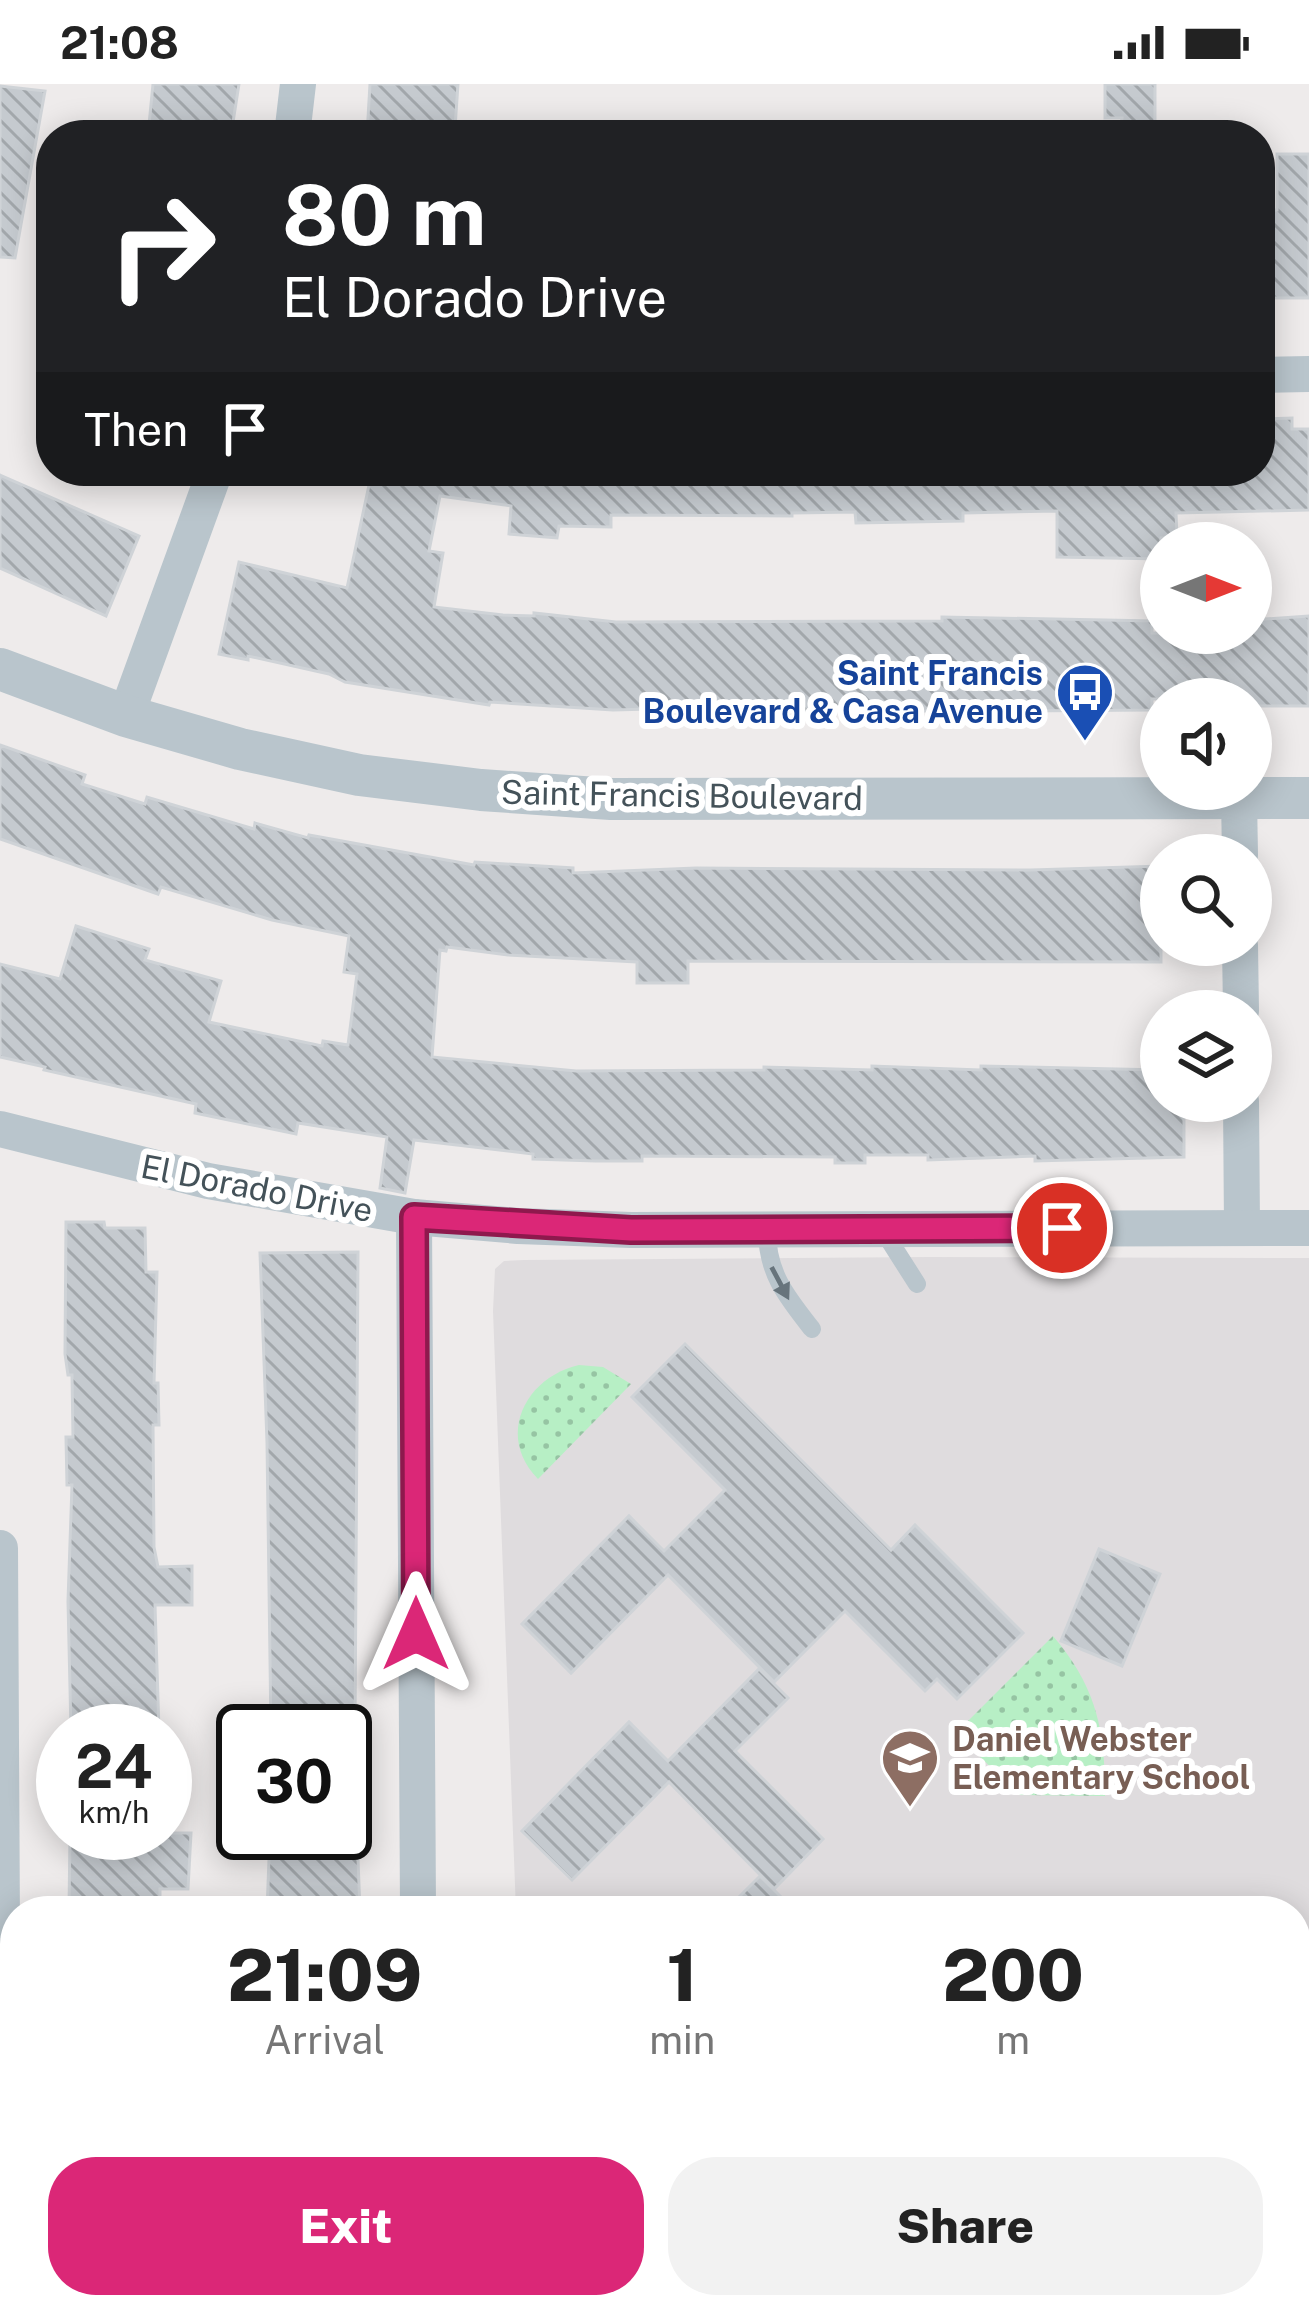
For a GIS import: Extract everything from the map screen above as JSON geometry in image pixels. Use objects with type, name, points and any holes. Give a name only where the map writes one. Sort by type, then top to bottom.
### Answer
[{"type":"street","points":[[294,120],[298,84]]},
{"type":"street","points":[[1275,375],[1309,374]]},
{"type":"street","points":[[126,716],[210,486]]},
{"type":"street","name":"Saint Francis Boulevard","points":[[0,669],[126,716],[240,749],[359,775],[524,794],[611,800],[1140,798]]},
{"type":"street","name":"Saint Francis Boulevard","points":[[1272,798],[1309,798]]},
{"type":"street","points":[[1241,1122],[1242,1228]]},
{"type":"street","name":"El Dorado Drive","points":[[0,1130],[208,1181],[414,1217],[586,1229],[1309,1228]]},
{"type":"street","points":[[414,1217],[418,1896]]},
{"type":"street","points":[[0,1548],[2,1896]]},
{"type":"lane","points":[[881,1229],[917,1284]]},
{"type":"lane","points":[[766,1230],[766,1254],[777,1286],[812,1329]]},
{"type":"shaded area","name":"Daniel Webster Elementary School","points":[[1309,1258],[1309,1896],[515,1896],[493,1311],[495,1269],[504,1261]]},
{"type":"green space","points":[[579,1365],[603,1367],[631,1384],[538,1479],[519,1444],[522,1410],[544,1382]]},
{"type":"green space","points":[[1053,1636],[1080,1674],[1096,1711],[1105,1796],[1019,1795],[956,1733]]},
{"type":"building","points":[[153,84],[239,84],[233,120],[149,120]]},
{"type":"building","points":[[370,84],[458,84],[456,120],[368,120]]},
{"type":"building","points":[[1105,84],[1155,84],[1155,120],[1105,118]]},
{"type":"building","points":[[0,86],[45,91],[40,120],[36,120],[15,258],[0,257]]},
{"type":"building","points":[[1277,154],[1309,154],[1309,298],[1275,298]]},
{"type":"building","points":[[1292,418],[1292,429],[1309,429],[1309,510],[1176,513],[1176,522],[1140,522],[1140,559],[1057,557],[1057,511],[963,513],[963,521],[856,523],[855,512],[611,515],[611,527],[559,526],[557,538],[509,534],[511,506],[440,496],[429,551],[443,553],[434,607],[616,622],[942,621],[942,617],[1140,621],[1140,654],[1272,654],[1272,619],[1309,616],[1309,706],[1272,706],[1272,678],[1140,678],[1140,710],[999,711],[999,706],[937,706],[937,711],[799,712],[799,705],[613,710],[489,705],[345,682],[248,656],[248,660],[219,654],[239,562],[347,588],[369,486],[1275,486],[1275,419]]},
{"type":"building","points":[[0,475],[139,536],[106,616],[0,568]]},
{"type":"building","points":[[0,745],[85,775],[82,784],[145,804],[147,797],[254,829],[255,823],[308,838],[474,865],[573,868],[573,873],[696,868],[1140,867],[1140,962],[688,961],[688,983],[637,983],[637,962],[447,947],[440,950],[432,1057],[576,1071],[872,1070],[872,1066],[1140,1070],[1140,1122],[1184,1122],[1184,1157],[1035,1161],[1035,1156],[928,1160],[928,1155],[865,1155],[865,1163],[835,1163],[835,1157],[642,1156],[642,1161],[596,1161],[533,1159],[533,1154],[414,1140],[405,1193],[380,1188],[387,1137],[298,1123],[296,1134],[195,1113],[196,1104],[0,1057],[0,964],[60,979],[76,926],[149,949],[145,960],[221,981],[209,1022],[322,1046],[323,1041],[348,1045],[357,974],[344,972],[349,936],[272,920],[161,887],[158,894],[0,839]]},
{"type":"building","points":[[66,1222],[145,1228],[146,1272],[157,1272],[154,1383],[158,1383],[159,1425],[153,1425],[154,1547],[158,1567],[192,1566],[192,1605],[155,1605],[158,1704],[70,1704],[72,1485],[67,1485],[66,1437],[73,1437],[72,1375],[68,1375]]},
{"type":"building","points":[[358,1252],[355,1704],[271,1704],[260,1253]]},
{"type":"building","points":[[685,1344],[891,1550],[915,1525],[1023,1633],[957,1699],[937,1679],[925,1691],[845,1611],[774,1682],[668,1575],[571,1673],[522,1624],[629,1516],[664,1551],[725,1490],[632,1397]]},
{"type":"building","points":[[1099,1549],[1160,1574],[1122,1666],[1061,1641]]},
{"type":"building","points":[[759,1669],[788,1698],[735,1751],[823,1839],[774,1889],[669,1782],[572,1880],[522,1831],[629,1722],[668,1761]]},
{"type":"building","points":[[70,1860],[190,1860],[188,1889],[160,1889],[160,1896],[69,1896]]},
{"type":"building","points":[[269,1860],[358,1860],[359,1896],[268,1896]]},
{"type":"building","points":[[760,1876],[780,1896],[740,1896]]},
{"type":"place","name":"Saint Francis Boulevard & Casa Avenue","points":[[1085,743]]},
{"type":"place","name":"Daniel Webster Elementary School","points":[[910,1809]]},
{"type":"route","points":[[416,1634],[414,1217],[631,1230],[1062,1228]]}]
